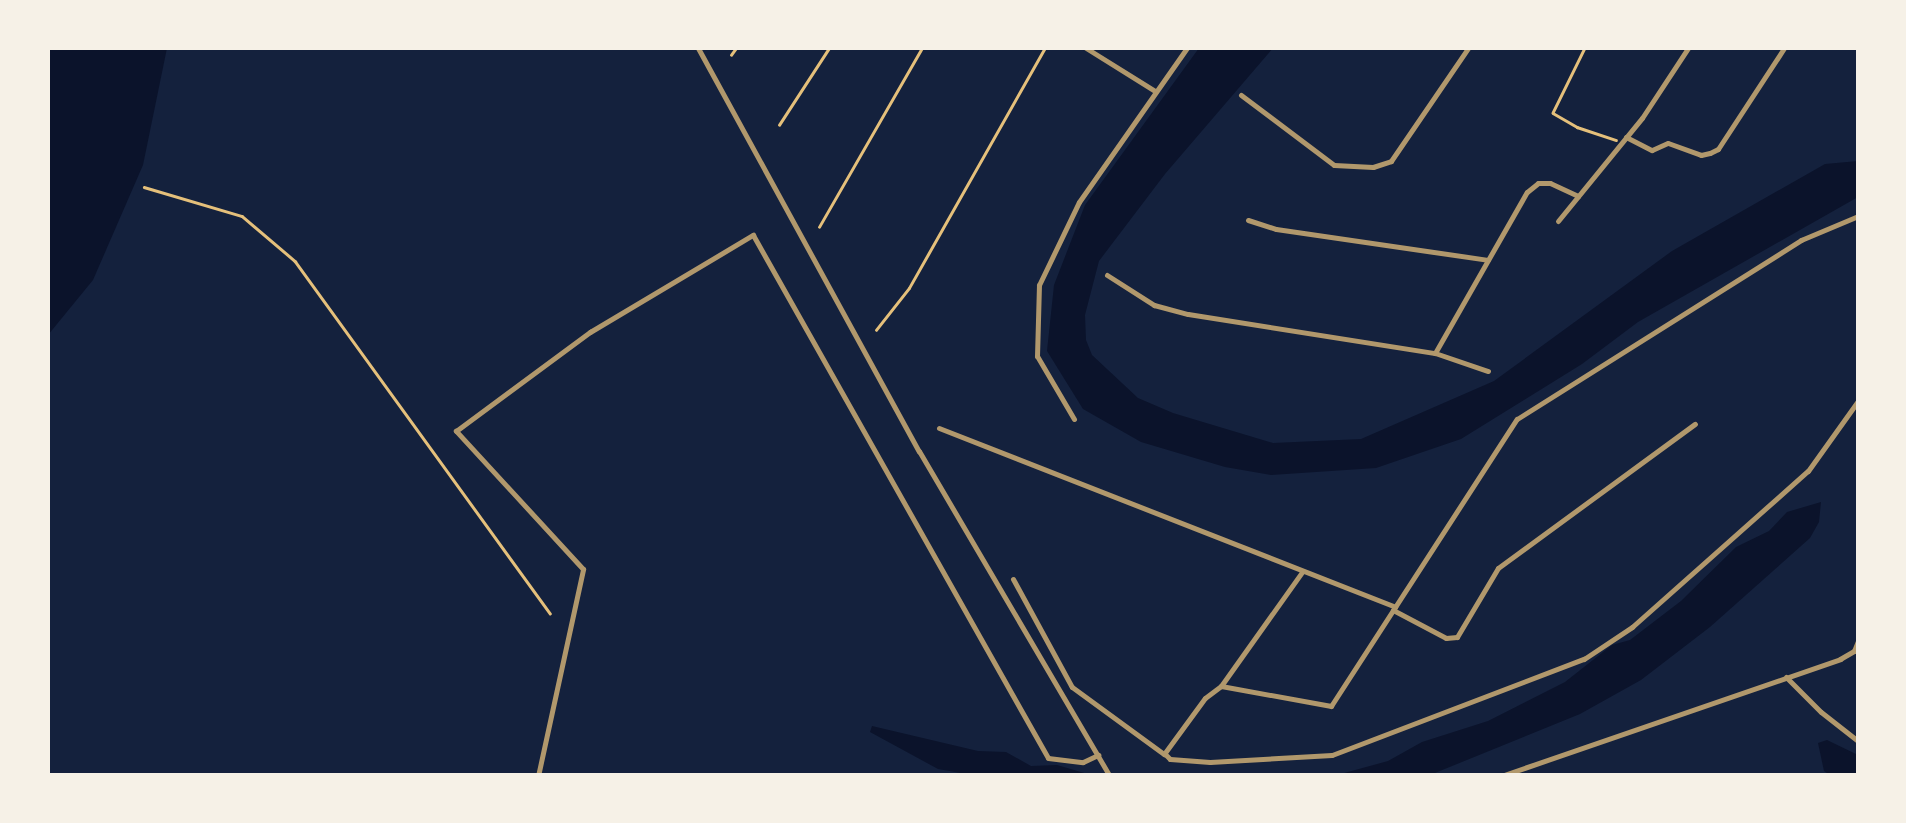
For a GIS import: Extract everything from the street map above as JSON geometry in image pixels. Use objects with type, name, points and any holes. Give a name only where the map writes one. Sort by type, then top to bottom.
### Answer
[{"type":"street","points":[[698,48],[919,450],[1110,776]]},
{"type":"street","points":[[1086,48],[1155,91]]},
{"type":"street","points":[[1074,419],[1037,356],[1038,285],[1079,202],[1187,48]]},
{"type":"street","points":[[1241,95],[1334,165],[1373,167],[1391,161],[1468,48]]},
{"type":"street","points":[[1558,221],[1624,140],[1688,48]]},
{"type":"street","points":[[1624,140],[1652,150],[1668,144],[1710,153],[1784,48]]},
{"type":"street","points":[[1434,354],[1527,192],[1538,183],[1578,196]]},
{"type":"street","points":[[1221,686],[1331,706],[1516,419],[1801,240],[1858,216]]},
{"type":"street","points":[[1248,220],[1276,229],[1488,260]]},
{"type":"street","points":[[538,776],[584,569],[456,431],[590,332],[753,234],[1048,758],[1084,762],[1098,755]]},
{"type":"street","points":[[1107,275],[1154,305],[1188,314],[1434,354],[1488,371]]},
{"type":"street","points":[[1014,579],[1072,687],[1170,759],[1210,762],[1332,755],[1584,659],[1632,627],[1808,471],[1858,401]]},
{"type":"street","points":[[939,428],[1394,608],[1446,638],[1457,636],[1498,568],[1696,424]]},
{"type":"street","points":[[1165,754],[1205,698],[1221,686],[1302,571]]},
{"type":"street","points":[[1501,776],[1840,658],[1854,652],[1858,641]]},
{"type":"street","points":[[1786,677],[1820,712],[1858,740]]},
{"type":"path","points":[[732,54],[736,48]]},
{"type":"path","points":[[779,125],[829,48]]},
{"type":"path","points":[[819,227],[922,48]]},
{"type":"path","points":[[876,330],[909,288],[1045,48]]},
{"type":"path","points":[[1585,48],[1553,112],[1577,127],[1624,140]]},
{"type":"path","points":[[144,187],[242,216],[295,261],[550,613]]},
{"type":"water","points":[[48,48],[167,48],[143,165],[93,280],[48,335]]},
{"type":"water","points":[[1199,48],[1273,48],[1165,174],[1099,261],[1085,315],[1086,340],[1092,355],[1138,398],[1173,413],[1273,443],[1361,439],[1494,381],[1672,251],[1825,164],[1858,161],[1858,197],[1638,322],[1582,364],[1461,439],[1376,468],[1271,475],[1225,467],[1141,442],[1083,409],[1047,351],[1054,285],[1085,205]]},
{"type":"water","points":[[1821,502],[1819,522],[1810,538],[1710,627],[1641,680],[1580,714],[1430,775],[1337,775],[1388,761],[1422,742],[1488,721],[1565,682],[1612,645],[1630,640],[1681,601],[1736,547],[1769,531],[1787,512]]},
{"type":"water","points":[[872,726],[978,751],[1006,752],[1031,766],[1057,765],[1091,775],[978,776],[938,769],[870,732]]},
{"type":"water","points":[[1827,740],[1858,755],[1858,775],[1830,775],[1824,771],[1818,743]]}]
